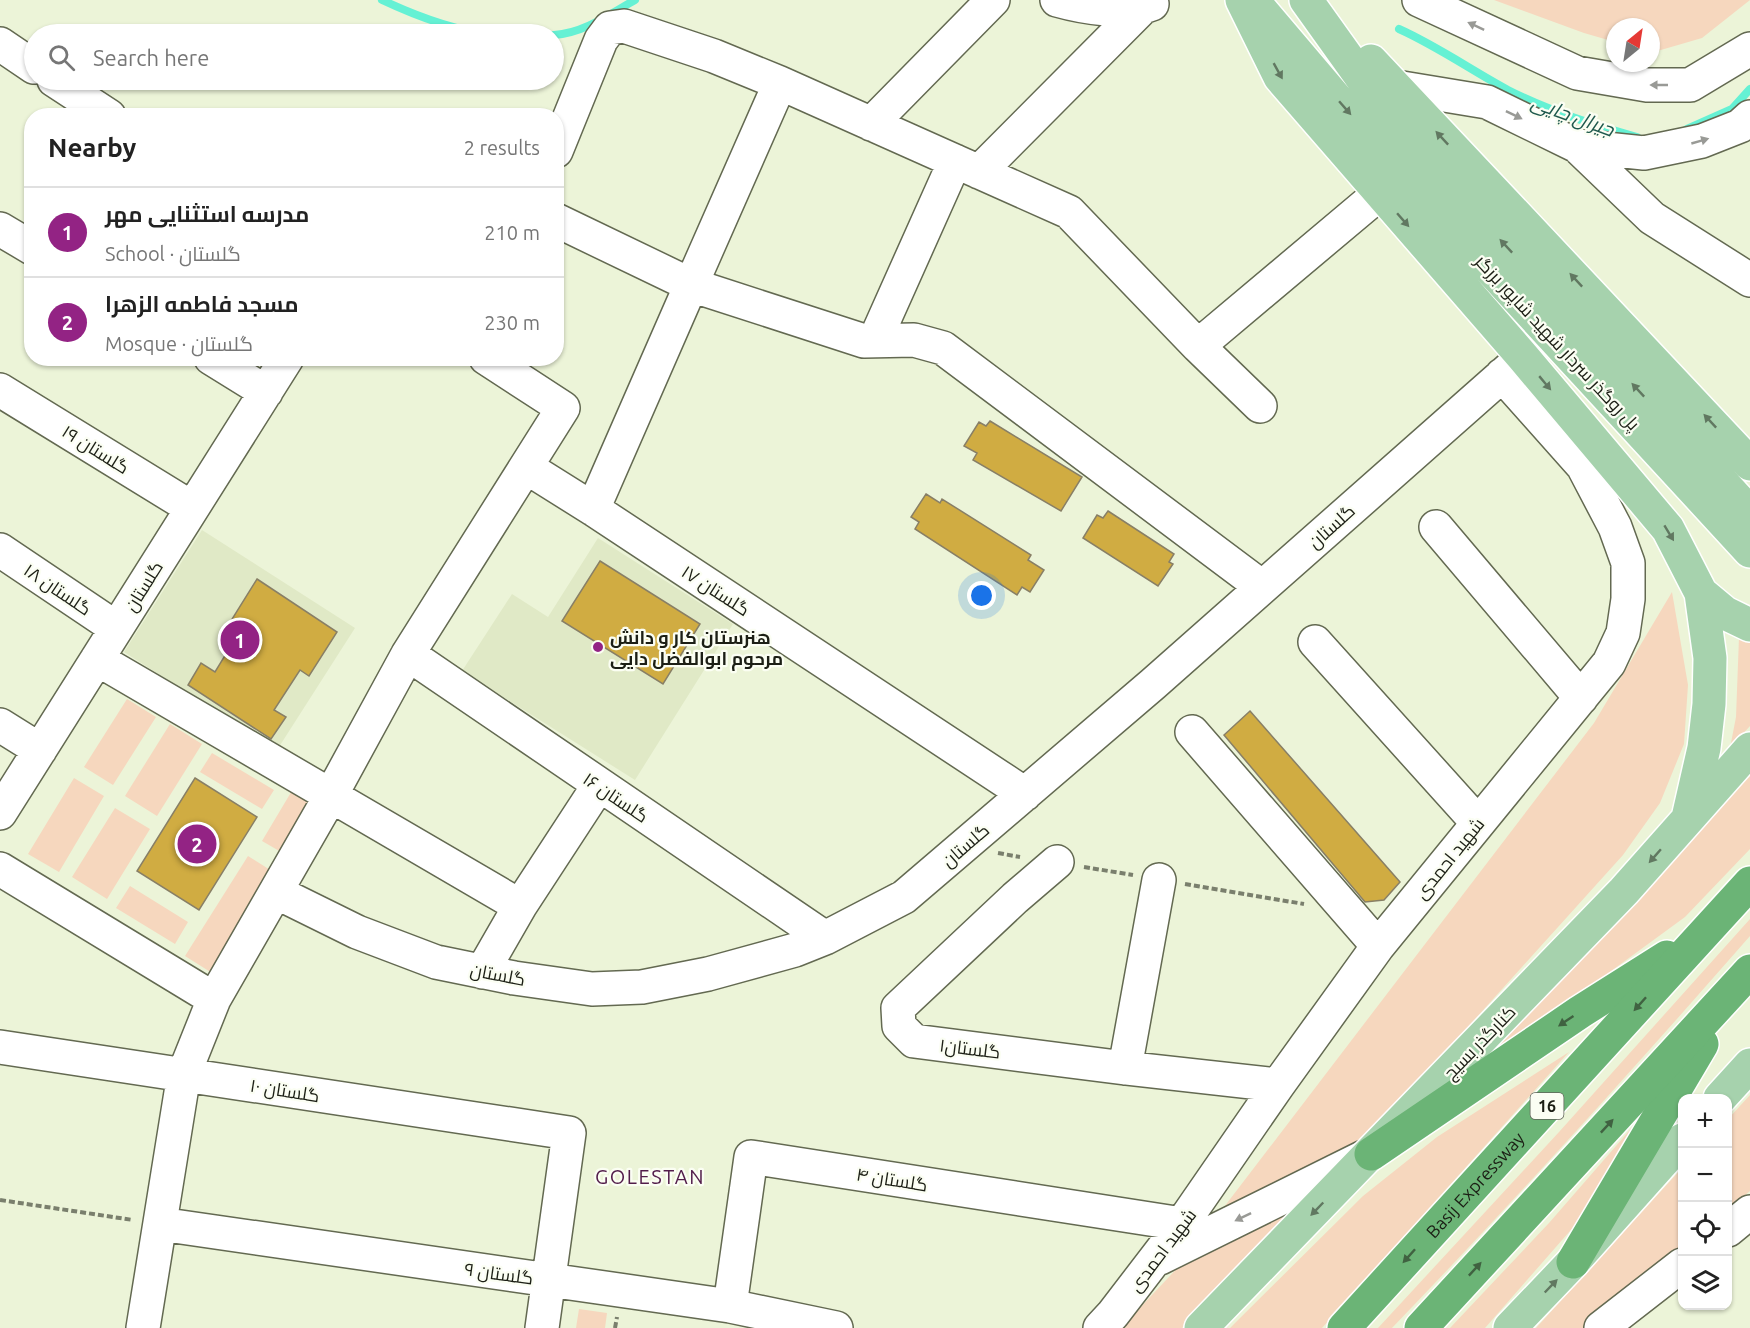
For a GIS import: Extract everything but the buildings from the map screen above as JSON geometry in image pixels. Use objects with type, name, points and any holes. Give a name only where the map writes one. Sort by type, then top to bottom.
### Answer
[{"type":"highway","name":"Basij Expressway","points":[[1344,1328],[1750,883]]},
{"type":"highway","points":[[1371,1154],[1580,1012],[1704,934]]},
{"type":"highway","points":[[1573,1262],[1743,979]]},
{"type":"highway","points":[[1421,1328],[1743,979]]},
{"type":"main road","points":[[1242,0],[1280,77],[1380,193],[1512,366],[1668,529],[1701,593],[1710,658],[1709,704],[1704,748],[1688,818]]},
{"type":"main road","name":"پل روگذر سردار شهید شاپور برزگر","points":[[1252,0],[1366,134],[1710,488],[1750,513]]},
{"type":"main road","points":[[1308,0],[1396,87],[1750,464]]},
{"type":"main road","name":"پل روگذر سردار شهید شاپور برزگر","points":[[1308,0],[1399,130],[1710,488],[1750,551]]},
{"type":"main road","points":[[1701,593],[1725,613],[1750,625]]},
{"type":"main road","name":"کنارگذر بسیج","points":[[1201,1328],[1624,891],[1750,749]]},
{"type":"main road","points":[[1724,1094],[1750,1065]]},
{"type":"main road","points":[[1510,1328],[1678,1146]]},
{"type":"street","points":[[871,124],[993,0]]},
{"type":"street","points":[[1057,0],[1080,7],[1151,4]]},
{"type":"street","points":[[1419,0],[1577,73],[1647,85],[1690,85],[1750,50]]},
{"type":"street","points":[[874,340],[967,167],[1151,4]]},
{"type":"street","points":[[564,131],[601,40],[610,28],[624,26],[714,56],[780,83],[1069,212],[1198,346],[1260,406]]},
{"type":"street","points":[[0,44],[24,60]]},
{"type":"street","points":[[593,509],[780,83]]},
{"type":"street","points":[[1396,87],[1487,102],[1577,146],[1652,218],[1750,280]]},
{"type":"street","points":[[69,90],[97,108]]},
{"type":"street","points":[[1577,146],[1644,153],[1702,141],[1740,126],[1750,117]]},
{"type":"street","points":[[1198,346],[1380,193]]},
{"type":"street","points":[[564,224],[691,285],[864,340],[914,340],[943,348],[1262,587]]},
{"type":"street","points":[[0,229],[24,243]]},
{"type":"street","points":[[224,366],[266,392]]},
{"type":"street","name":"گلستان","points":[[0,813],[282,366]]},
{"type":"street","points":[[143,1328],[184,1074],[214,999],[330,797],[408,654],[562,408],[498,366]]},
{"type":"street","name":"گلستان","points":[[276,892],[367,936],[436,962],[514,978],[592,989],[642,987],[708,974],[795,950],[825,938],[904,897],[1262,587],[1512,366]]},
{"type":"street","name":"شهید احمدی","points":[[1100,1328],[1182,1224],[1378,945],[1609,663],[1623,633],[1628,599],[1628,564],[1615,527],[1583,466],[1512,366]]},
{"type":"street","name":"گلستان ۱۹","points":[[0,390],[192,508]]},
{"type":"street","name":"گلستان ۱۷","points":[[526,467],[1024,794]]},
{"type":"street","points":[[1436,527],[1581,698]]},
{"type":"street","name":"گلستان ۱۸","points":[[0,550],[116,628]]},
{"type":"street","points":[[1315,642],[1478,823]]},
{"type":"street","name":"گلستان ۱۶","points":[[408,654],[825,938]]},
{"type":"street","points":[[97,659],[520,906]]},
{"type":"street","points":[[0,725],[40,750]]},
{"type":"street","points":[[1192,732],[1378,945]]},
{"type":"street","points":[[482,972],[520,906],[599,785]]},
{"type":"street","name":"گلستان۱","points":[[1057,862],[1015,898],[898,1008],[899,1026],[914,1041],[1278,1085]]},
{"type":"street","points":[[0,869],[214,999]]},
{"type":"street","points":[[1125,1068],[1159,880]]},
{"type":"street","name":"گلستان ۱۰","points":[[0,1047],[569,1133],[549,1280]]},
{"type":"street","points":[[1154,1262],[1371,1154]]},
{"type":"street","name":"گلستان ۴","points":[[730,1306],[751,1157],[1182,1224]]},
{"type":"street","name":"گلستان ۹","points":[[160,1224],[730,1306],[836,1328]]},
{"type":"street","points":[[1601,1328],[1678,1269]]},
{"type":"street","points":[[542,1328],[549,1280]]},
{"type":"path","points":[[0,1200],[160,1224]]},
{"type":"shaded area","points":[[1494,0],[1750,0],[1702,38],[1660,50],[1660,18],[1606,18],[1606,39]]},
{"type":"shaded area","points":[[202,530],[355,628],[277,750],[124,652]]},
{"type":"shaded area","name":"هنرستان کار و دانش مرحوم ابوالفضل دایی","points":[[598,538],[733,624],[635,780],[462,671],[512,594],[548,617]]},
{"type":"shaded area","points":[[1672,592],[1688,685],[1684,744],[1660,803],[1623,855],[1356,1151],[1221,1211],[1594,723]]},
{"type":"shaded area","points":[[1739,637],[1750,638],[1750,726],[1730,748],[1736,717]]},
{"type":"shaded area","points":[[127,699],[156,717],[113,785],[84,767]]},
{"type":"shaded area","points":[[170,724],[202,744],[157,816],[125,796]]},
{"type":"shaded area","points":[[212,753],[274,790],[262,809],[200,772]]},
{"type":"shaded area","points":[[1750,771],[1750,849],[1685,917],[1473,1072]]},
{"type":"shaded area","points":[[74,778],[104,796],[59,872],[28,854]]},
{"type":"shaded area","points":[[293,789],[318,804],[288,856],[262,841]]},
{"type":"shaded area","points":[[115,808],[150,829],[107,899],[72,877]]},
{"type":"shaded area","points":[[248,856],[275,873],[212,973],[185,956]]},
{"type":"shaded area","points":[[130,886],[188,922],[175,944],[116,908]]},
{"type":"shaded area","points":[[1750,919],[1750,936],[1573,1134],[1392,1328],[1378,1328],[1559,1132]]},
{"type":"shaded area","points":[[1569,1052],[1322,1328],[1230,1328],[1363,1196],[1437,1137]]},
{"type":"shaded area","points":[[1750,1095],[1750,1191],[1732,1206],[1732,1148],[1732,1115]]},
{"type":"shaded area","points":[[1649,1108],[1598,1199],[1485,1328],[1450,1328],[1549,1223]]},
{"type":"shaded area","points":[[1678,1172],[1678,1250],[1588,1328],[1536,1328]]},
{"type":"shaded area","points":[[1308,1199],[1182,1328],[1121,1328],[1183,1262]]},
{"type":"shaded area","points":[[579,1309],[607,1313],[605,1328],[576,1328]]},
{"type":"waterway","name":"جیرال چایی","points":[[382,0],[442,24]]},
{"type":"waterway","name":"جیرال چایی","points":[[564,33],[586,27],[635,0]]},
{"type":"waterway","name":"جیرال چایی","points":[[1399,29],[1539,105],[1637,137]]},
{"type":"waterway","name":"جیرال چایی","points":[[1687,129],[1732,109],[1750,89]]},
{"type":"place","name":"مدرسه استثنایی مهر","points":[[240,640]]},
{"type":"place","name":"هنرستان کار و دانش مرحوم ابوالفضل دایی","points":[[598,647]]},
{"type":"place","name":"مسجد فاطمه الزهرا","points":[[197,844]]},
{"type":"district","name":"GOLESTAN","points":[[650,1176]]}]
